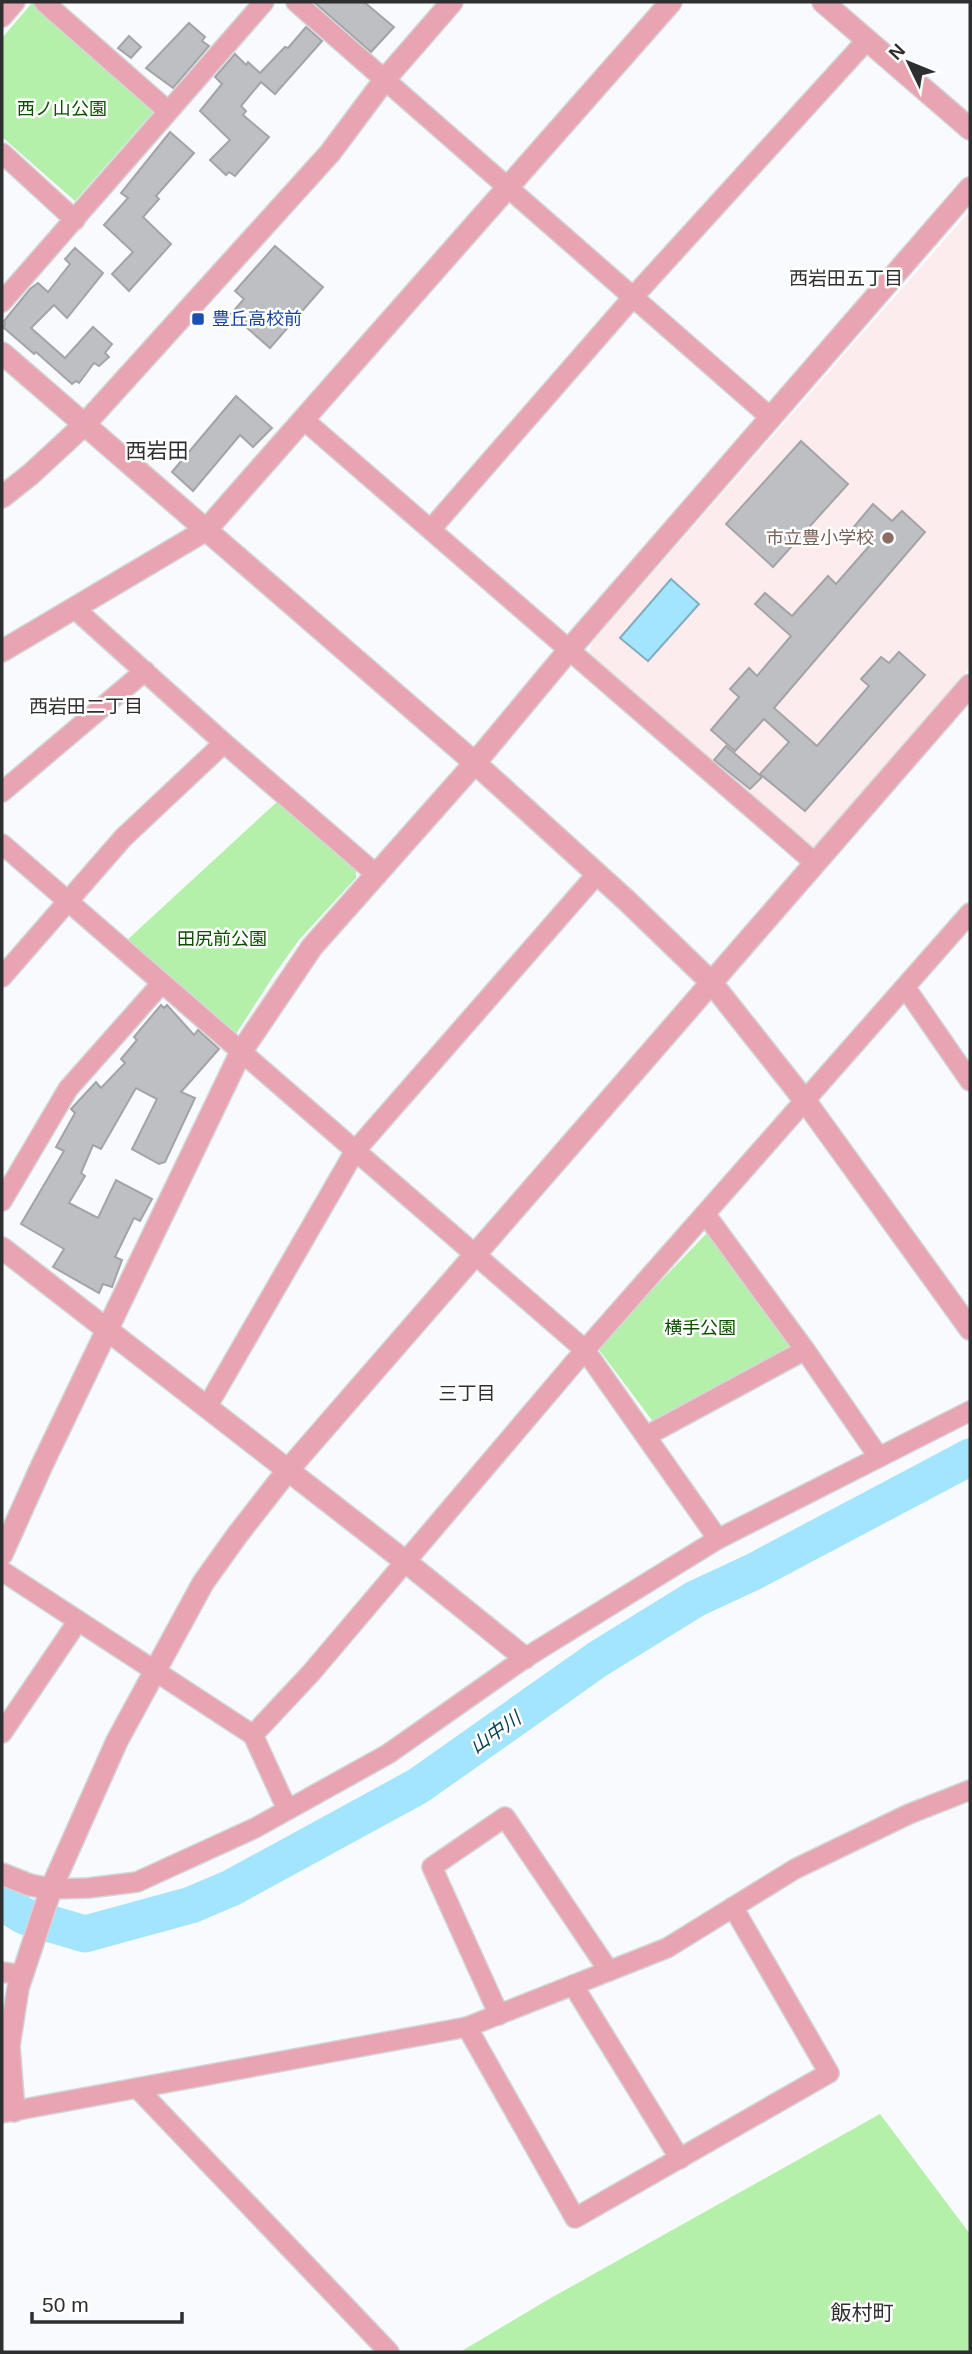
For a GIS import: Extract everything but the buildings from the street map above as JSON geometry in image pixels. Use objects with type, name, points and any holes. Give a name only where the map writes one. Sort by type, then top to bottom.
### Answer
[{"type":"street","points":[[2,17],[15,2]]},
{"type":"street","points":[[44,2],[168,111]]},
{"type":"street","points":[[2,302],[264,2]]},
{"type":"street","points":[[296,2],[386,78],[770,417]]},
{"type":"street","points":[[2,497],[84,425],[330,153],[386,78],[452,2]]},
{"type":"street","points":[[2,651],[206,530],[671,2]]},
{"type":"street","points":[[823,2],[970,129]]},
{"type":"street","points":[[432,528],[634,296],[867,40]]},
{"type":"street","points":[[2,153],[75,220]]},
{"type":"street","points":[[2,1554],[241,1052],[312,947],[475,763],[569,650],[970,188]]},
{"type":"street","points":[[2,353],[475,763],[711,982],[806,1102],[970,1329]]},
{"type":"street","points":[[304,420],[432,528],[815,863]]},
{"type":"street","points":[[74,608],[224,743],[377,875]]},
{"type":"street","points":[[2,792],[145,671]]},
{"type":"street","points":[[970,684],[288,1470],[204,1583],[117,1741],[12,1974],[8,2112],[467,2027],[667,1948],[795,1869],[909,1814],[970,1790]]},
{"type":"street","points":[[2,977],[123,838],[224,743]]},
{"type":"street","points":[[2,844],[585,1350],[718,1539]]},
{"type":"street","points":[[207,1407],[355,1151],[597,874]]},
{"type":"street","points":[[253,1735],[311,1673],[585,1350],[970,913]]},
{"type":"street","points":[[2,1201],[68,1089],[161,984]]},
{"type":"street","points":[[905,987],[970,1081]]},
{"type":"street","points":[[706,1215],[805,1350],[878,1456]]},
{"type":"street","points":[[2,1248],[406,1562],[525,1658]]},
{"type":"street","points":[[646,1436],[805,1350]]},
{"type":"street","points":[[2,1874],[30,1885],[51,1889],[136,1882],[255,1828],[388,1754],[525,1658],[718,1539],[970,1411]]},
{"type":"street","points":[[2,1570],[253,1735],[287,1809]]},
{"type":"street","points":[[2,1733],[78,1621]]},
{"type":"street","points":[[499,2015],[432,1867],[505,1817],[609,1971]]},
{"type":"street","points":[[467,2027],[575,2218],[829,2073],[733,1907]]},
{"type":"street","points":[[573,1985],[680,2159]]},
{"type":"street","points":[[138,2089],[389,2352]]},
{"type":"shaded area","points":[[970,211],[970,667],[813,849],[589,656],[593,641]]},
{"type":"green space","name":"西ノ山公園","points":[[32,3],[155,110],[75,201],[2,137],[2,38]]},
{"type":"green space","name":"田尻前公園","points":[[278,801],[356,870],[356,878],[299,940],[236,1034],[231,1035],[126,941]]},
{"type":"green space","name":"横手公園","points":[[707,1233],[790,1346],[654,1423],[597,1347]]},
{"type":"green space","points":[[880,2114],[970,2234],[970,2352],[460,2352],[549,2299]]},
{"type":"water","points":[[671,579],[699,604],[648,661],[620,638]]},
{"type":"waterway","name":"山中川","points":[[2,1902],[24,1916],[85,1934],[191,1905],[231,1888],[418,1786],[598,1659],[695,1599],[755,1571],[970,1457]]},
{"type":"place","name":"豊丘高校前","points":[[198,319]]},
{"type":"place","name":"市立豊小学校","points":[[888,538]]},
{"type":"district","name":"西岩田五丁目","points":[[846,278]]},
{"type":"district","name":"西岩田","points":[[157,451]]},
{"type":"district","name":"西岩田二丁目","points":[[86,706]]},
{"type":"district","name":"三丁目","points":[[467,1393]]},
{"type":"district","name":"飯村町","points":[[862,2313]]}]
